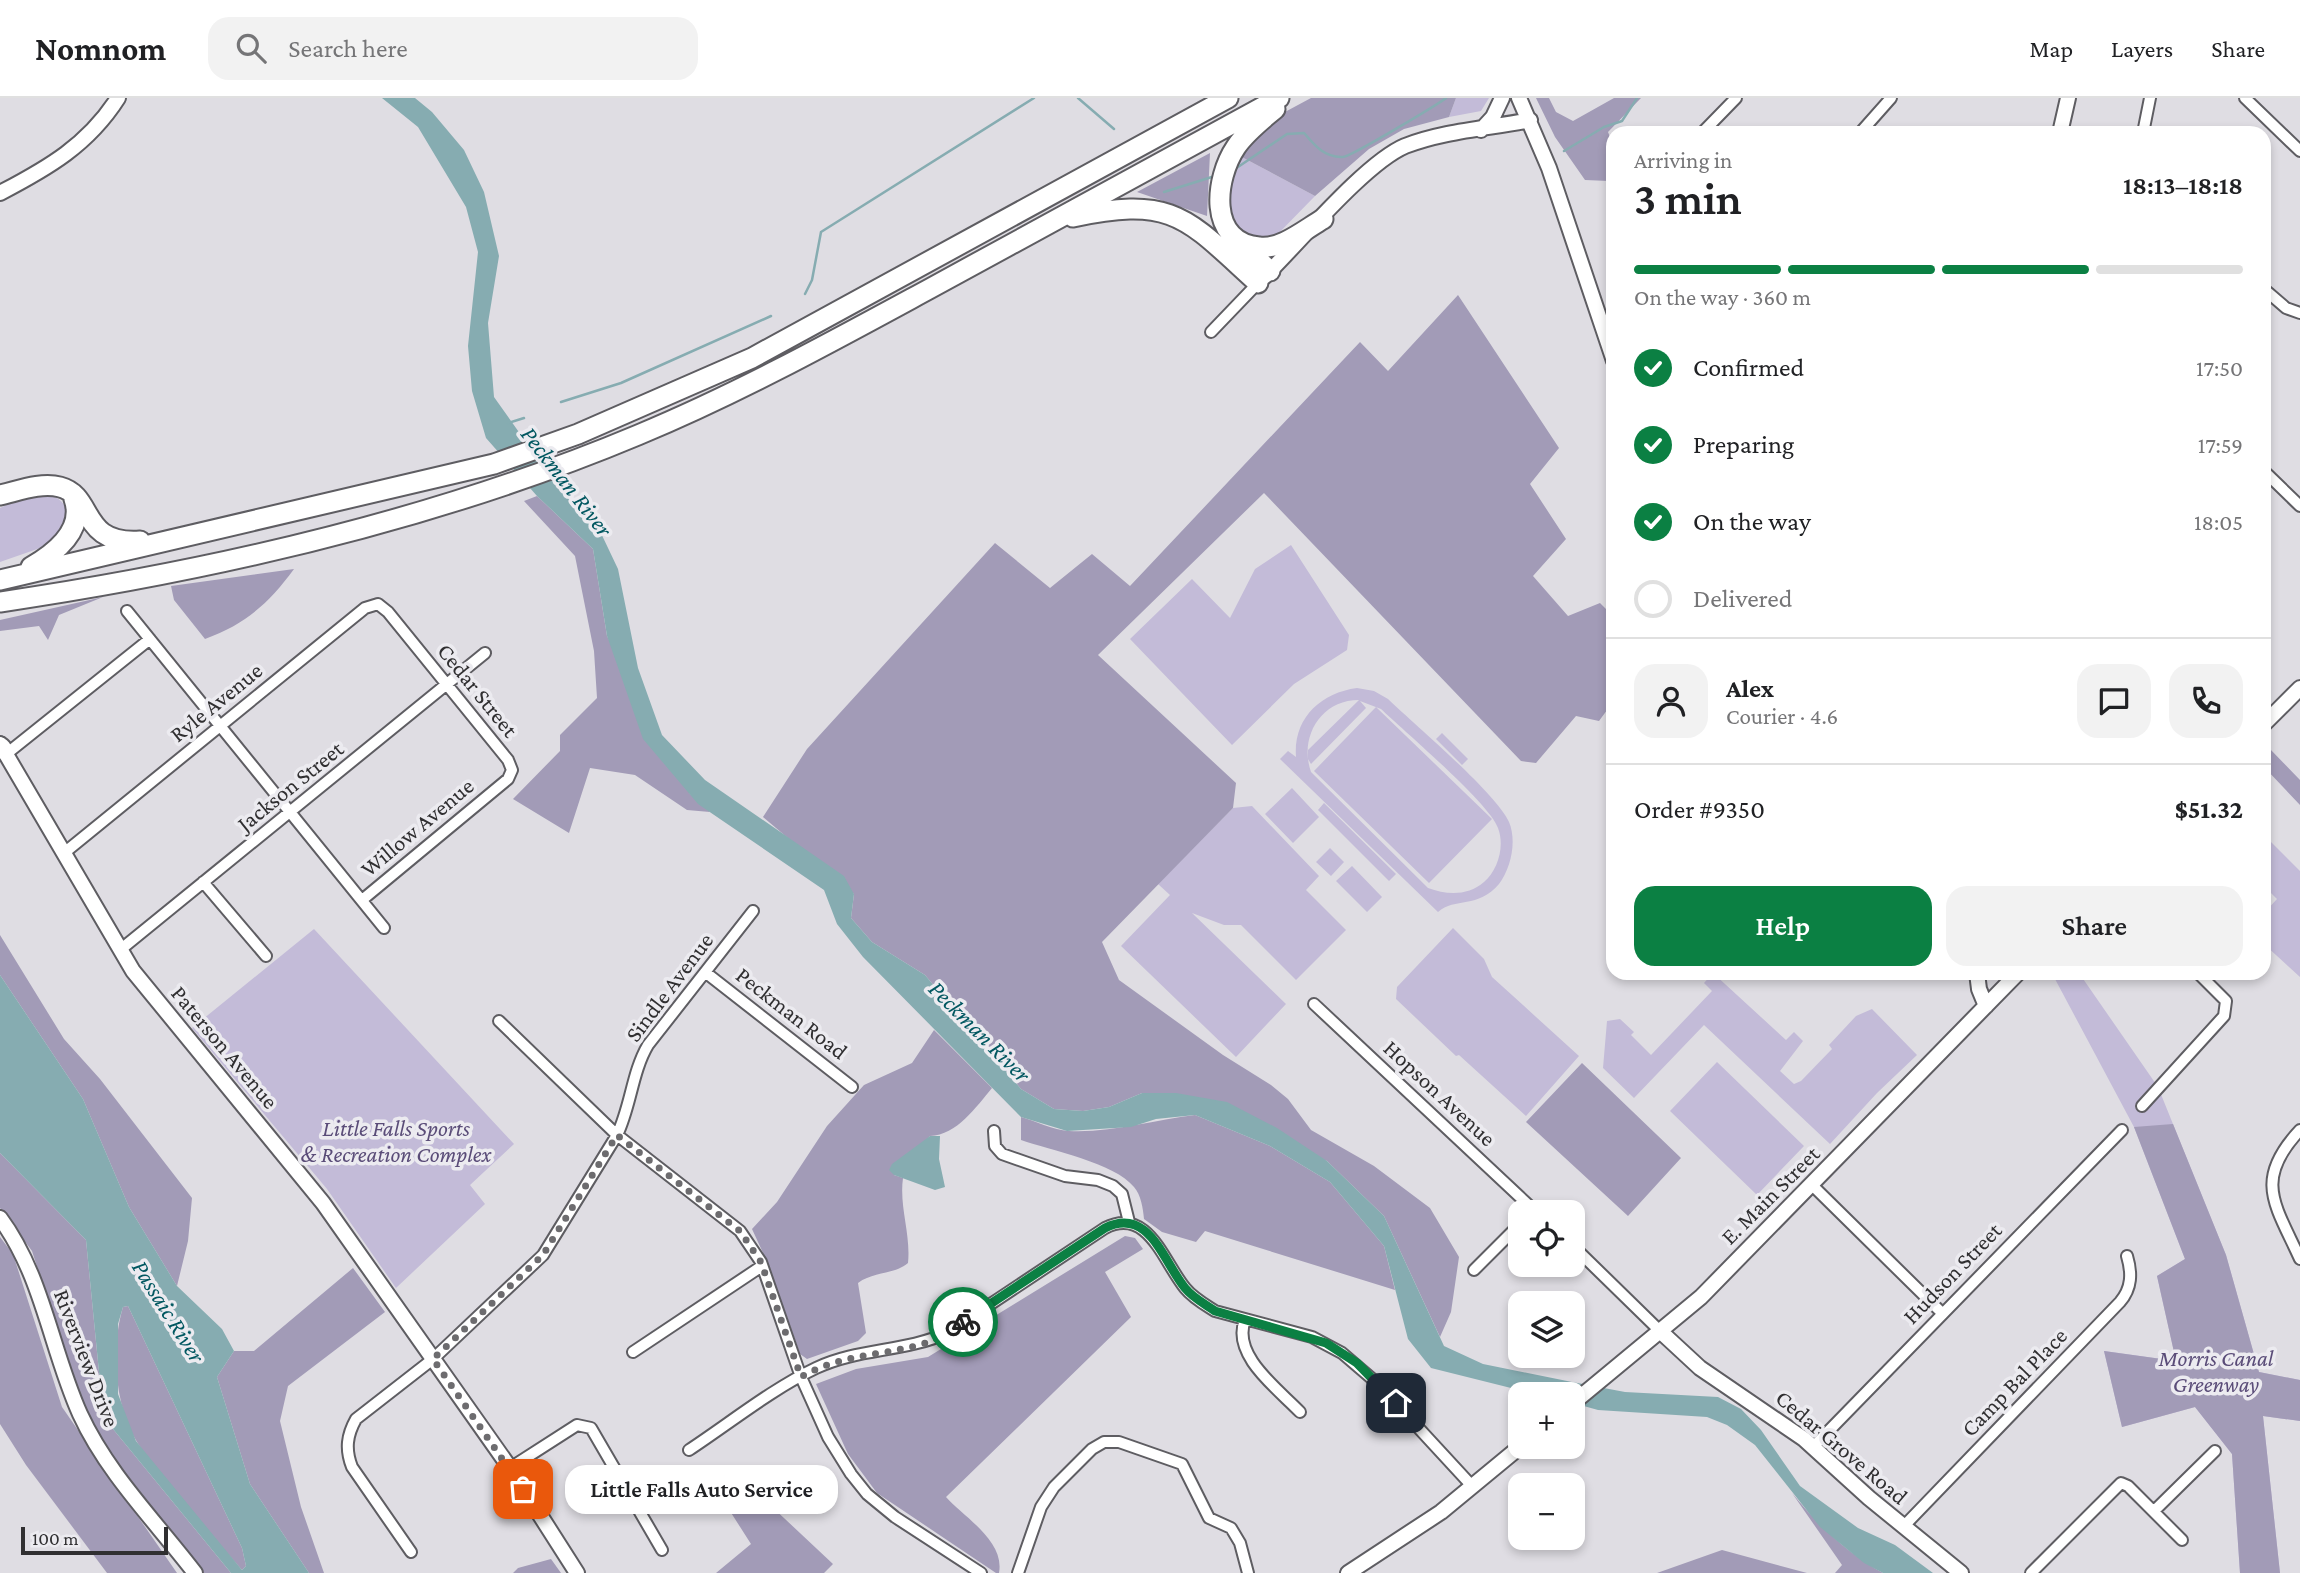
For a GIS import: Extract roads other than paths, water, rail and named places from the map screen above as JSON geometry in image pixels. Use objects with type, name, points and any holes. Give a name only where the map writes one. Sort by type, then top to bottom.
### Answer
[{"type":"highway","points":[[1194,117],[1215,98]]},
{"type":"highway","points":[[6,579],[494,464],[649,405],[752,358],[1228,98]]},
{"type":"highway","points":[[0,602],[335,536],[508,485],[554,468],[696,410],[778,370],[1279,98]]},
{"type":"highway","points":[[1264,277],[1222,220],[1219,191],[1227,162],[1237,145],[1287,98]]},
{"type":"highway","points":[[1052,221],[1124,208],[1171,213],[1193,224],[1264,277]]},
{"type":"highway","points":[[1230,234],[1260,248],[1279,244],[1322,219]]},
{"type":"highway","points":[[0,495],[49,485],[64,488],[73,494],[91,523],[115,540],[137,541],[204,532]]},
{"type":"highway","points":[[6,579],[50,556],[69,536],[77,511],[73,494]]},
{"type":"main road","points":[[0,193],[59,162],[80,145],[118,98]]},
{"type":"main road","points":[[1481,130],[1493,117],[1502,98]]},
{"type":"main road","points":[[1519,98],[1530,120],[1606,338]]},
{"type":"main road","points":[[2062,126],[2068,98]]},
{"type":"main road","points":[[1264,277],[1369,172],[1394,152],[1417,142],[1530,120]]},
{"type":"main road","points":[[2271,717],[2300,688]]},
{"type":"main road","name":"Paterson Avenue","points":[[2,749],[120,950],[154,998],[299,1171],[510,1468],[577,1573]]},
{"type":"main road","points":[[1978,980],[1986,1006]]},
{"type":"main road","name":"E. Main Street","points":[[1585,1394],[1701,1297],[2011,980]]},
{"type":"main road","name":"Riverview Drive","points":[[0,1218],[24,1257],[72,1395],[93,1440],[195,1573]]},
{"type":"main road","name":"Cedar Grove Road","points":[[1660,1331],[1700,1368],[1781,1421],[1903,1527],[1961,1573]]},
{"type":"main road","points":[[1348,1573],[1406,1536],[1508,1457]]},
{"type":"street","points":[[1709,126],[1736,98]]},
{"type":"street","points":[[1866,126],[1891,98]]},
{"type":"street","points":[[2144,126],[2150,98]]},
{"type":"street","points":[[2245,98],[2300,151]]},
{"type":"street","points":[[1211,332],[1264,277]]},
{"type":"street","points":[[2271,295],[2286,307],[2300,313]]},
{"type":"street","points":[[2271,478],[2300,506]]},
{"type":"street","name":"Ryle Avenue","points":[[64,853],[365,608],[382,606],[395,620]]},
{"type":"street","points":[[127,611],[384,928]]},
{"type":"street","name":"Cedar Street","points":[[395,620],[511,765],[510,776],[499,786]]},
{"type":"street","points":[[2,749],[150,639]]},
{"type":"street","name":"Jackson Street","points":[[120,950],[485,653]]},
{"type":"street","name":"Willow Avenue","points":[[362,900],[499,786]]},
{"type":"street","points":[[203,882],[265,956]]},
{"type":"street","name":"Sindle Avenue","points":[[411,1552],[352,1467],[348,1456],[349,1432],[356,1419],[433,1359],[543,1255],[617,1135],[627,1114],[643,1054],[752,911]]},
{"type":"street","name":"Peckman Road","points":[[705,972],[852,1087]]},
{"type":"street","points":[[2142,1106],[2224,1016],[2226,1001],[2205,980]]},
{"type":"street","name":"Hopson Avenue","points":[[1314,1004],[1521,1200]]},
{"type":"street","points":[[499,1021],[617,1135],[740,1231],[762,1266],[801,1377],[840,1459],[867,1494],[925,1539],[981,1573]]},
{"type":"street","name":"Hudson Street","points":[[1813,1447],[2122,1130]]},
{"type":"street","points":[[2300,1130],[2280,1151],[2271,1186],[2300,1259]]},
{"type":"street","points":[[994,1131],[995,1146],[1002,1154],[1065,1176],[1098,1180],[1112,1186],[1122,1195],[1129,1222]]},
{"type":"street","points":[[1812,1185],[1942,1313]]},
{"type":"street","points":[[689,1450],[818,1367],[855,1356],[921,1345],[947,1333],[1105,1228],[1115,1223],[1129,1222],[1142,1226],[1192,1296],[1215,1311],[1312,1338],[1357,1363],[1472,1486]]},
{"type":"street","points":[[1474,1270],[1508,1236]]},
{"type":"street","name":"Camp Bal Place","points":[[1903,1527],[2120,1302],[2129,1289],[2132,1271],[2127,1256]]},
{"type":"street","points":[[1585,1258],[1660,1331]]},
{"type":"street","points":[[634,1352],[762,1266]]},
{"type":"street","points":[[1245,1320],[1241,1334],[1247,1353],[1300,1412]]},
{"type":"street","points":[[510,1468],[577,1425],[591,1427],[662,1550]]},
{"type":"street","points":[[1018,1573],[1041,1507],[1054,1488],[1091,1449],[1104,1442],[1119,1442],[1182,1464],[1209,1518],[1231,1528],[1240,1543],[1248,1573]]},
{"type":"street","points":[[2154,1511],[2214,1451]]},
{"type":"street","points":[[2031,1573],[2117,1484],[2121,1483],[2133,1490],[2182,1540]]},
{"type":"water","points":[[382,98],[415,98],[432,112],[464,150],[484,192],[499,256],[488,323],[494,397],[560,490],[599,529],[618,569],[638,668],[662,735],[705,780],[844,876],[854,894],[851,918],[872,942],[925,975],[1021,1089],[1054,1109],[1083,1111],[1109,1107],[1142,1093],[1176,1093],[1227,1102],[1277,1128],[1327,1161],[1384,1216],[1444,1346],[1483,1364],[1574,1382],[1508,1382],[1508,1387],[1431,1368],[1408,1339],[1384,1246],[1330,1182],[1270,1146],[1195,1115],[1156,1119],[1131,1127],[1067,1131],[1021,1117],[863,957],[837,924],[824,890],[698,804],[643,739],[607,636],[593,549],[537,496],[486,438],[472,391],[468,346],[478,252],[466,207],[418,127]]},
{"type":"water","name":"Passaic River","points":[[0,975],[83,1099],[129,1207],[177,1286],[222,1329],[234,1351],[217,1377],[250,1484],[309,1573],[231,1573],[113,1429],[99,1372],[86,1240],[0,1153]],"holes":[[[128,1306],[242,1548],[246,1566],[242,1570],[136,1441],[118,1394],[118,1324],[123,1307]]]},
{"type":"water","points":[[930,1136],[940,1136],[939,1159],[945,1187],[935,1190],[894,1175],[889,1170],[892,1164]]},
{"type":"water","points":[[1585,1384],[1625,1392],[1718,1397],[1741,1409],[1761,1430],[1800,1486],[1858,1528],[1895,1545],[1933,1573],[1883,1573],[1864,1563],[1820,1527],[1755,1445],[1727,1425],[1707,1417],[1598,1410],[1585,1406]]},
{"type":"waterway","points":[[805,294],[812,280],[821,232],[1034,98]]},
{"type":"waterway","points":[[1078,98],[1114,129]]},
{"type":"waterway","points":[[1235,169],[1287,134],[1304,133],[1316,147],[1326,153],[1337,157],[1349,155],[1446,98]]},
{"type":"waterway","points":[[1607,126],[1622,121],[1637,98]]},
{"type":"waterway","points":[[1564,151],[1606,126]]},
{"type":"waterway","points":[[1164,192],[1215,176]]},
{"type":"waterway","points":[[561,402],[621,383],[771,316]]},
{"type":"waterway","name":"Peckman River","points":[[508,423],[524,418]]},
{"type":"place","name":"Little Falls Auto Service","points":[[523,1489]]},
{"type":"park label","name":"Little Falls Sports & Recreation Complex","points":[[396,1141]]},
{"type":"park label","name":"Morris Canal Greenway","points":[[2216,1371]]}]
